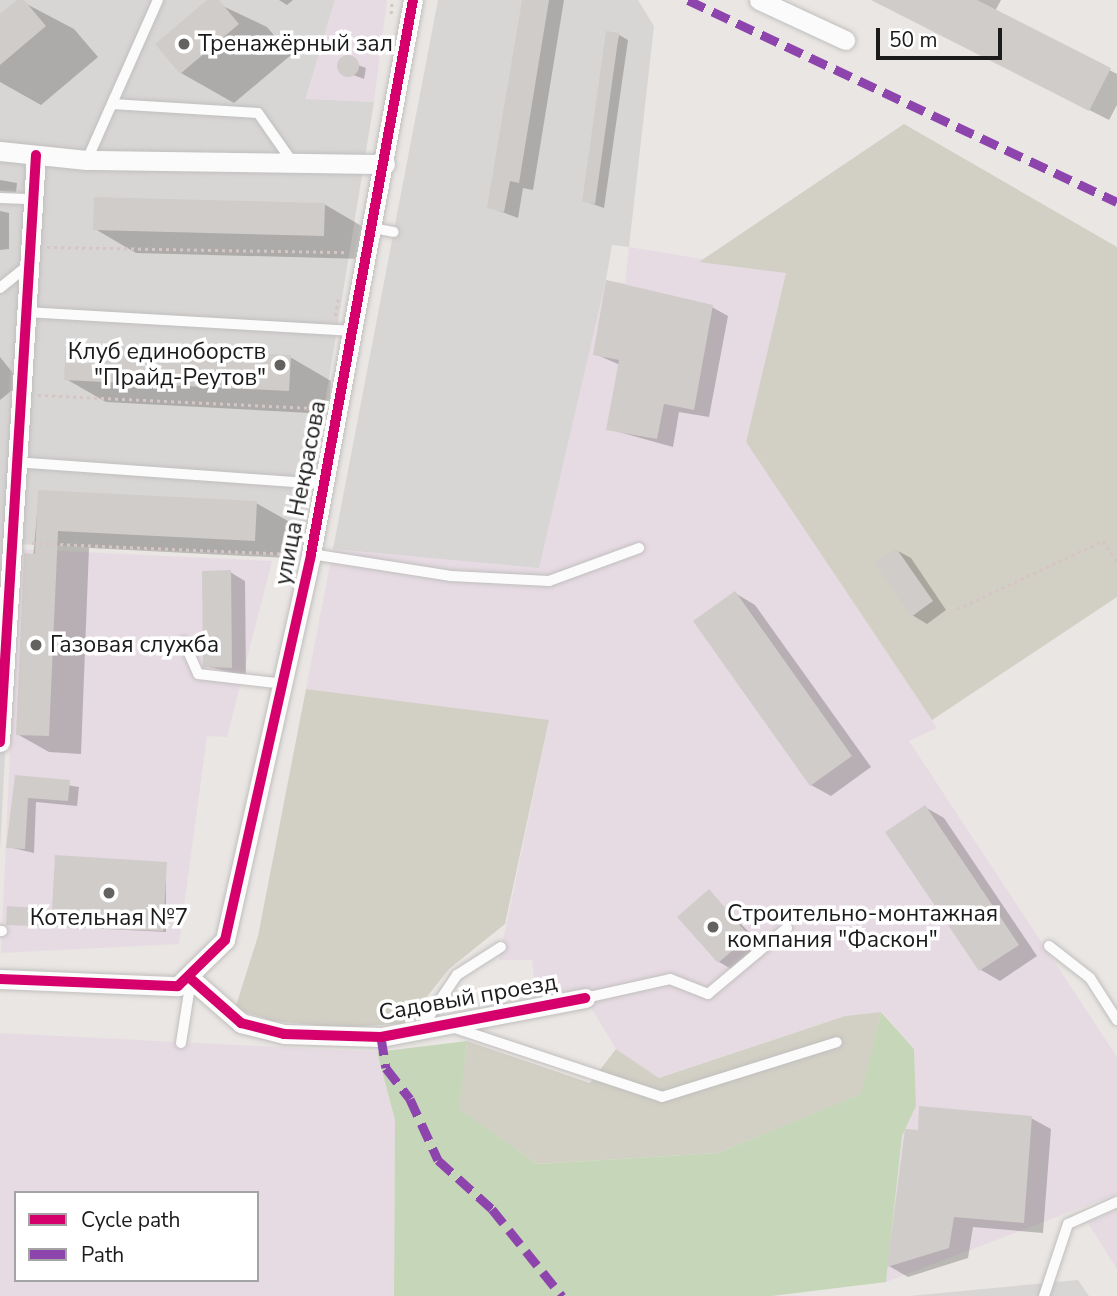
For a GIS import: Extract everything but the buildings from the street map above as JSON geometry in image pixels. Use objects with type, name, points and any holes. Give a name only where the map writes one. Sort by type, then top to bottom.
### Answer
[{"type":"street","name":"улица Некрасова","points":[[191,979],[225,940],[236,909],[312,554],[413,0]]},
{"type":"street","points":[[759,0],[845,40]]},
{"type":"street","points":[[0,151],[87,160],[385,164]]},
{"type":"street","points":[[0,742],[36,155]]},
{"type":"street","points":[[0,979],[162,988],[191,979]]},
{"type":"street","name":"Садовый проезд","points":[[191,979],[241,1023],[284,1034],[381,1037],[585,998]]},
{"type":"lane","points":[[87,160],[158,0]]},
{"type":"lane","points":[[112,104],[258,113],[294,164]]},
{"type":"lane","points":[[0,198],[33,200]]},
{"type":"lane","points":[[373,228],[394,232]]},
{"type":"lane","points":[[0,288],[29,256]]},
{"type":"lane","points":[[25,312],[354,331]]},
{"type":"lane","points":[[16,462],[325,484]]},
{"type":"lane","points":[[312,554],[451,576],[549,581],[639,548]]},
{"type":"lane","points":[[184,642],[198,674],[284,684]]},
{"type":"lane","points":[[585,998],[670,979],[708,994],[788,928]]},
{"type":"lane","points":[[1049,946],[1090,978],[1117,1020]]},
{"type":"lane","points":[[418,1031],[457,975],[501,947]]},
{"type":"lane","points":[[181,1043],[191,979]]},
{"type":"lane","points":[[447,1025],[662,1097],[837,1042]]},
{"type":"lane","points":[[1044,1296],[1068,1224],[1117,1202]]},
{"type":"path","points":[[29,256],[369,251]]},
{"type":"path","points":[[20,394],[339,408]]},
{"type":"path","points":[[957,609],[1103,541],[1117,561]]},
{"type":"path","points":[[11,542],[312,554]]},
{"type":"shaded area","points":[[0,0],[335,0],[306,98],[374,102],[300,556],[16,544],[0,851]]},
{"type":"shaded area","points":[[335,0],[387,0],[374,102],[306,99]]},
{"type":"shaded area","points":[[438,0],[638,0],[654,26],[629,247],[612,245],[593,355],[539,569],[333,549]]},
{"type":"shaded area","points":[[904,124],[1117,247],[1117,597],[932,720],[746,442],[786,273],[699,262]]},
{"type":"shaded area","points":[[629,247],[787,273],[746,442],[937,728],[909,741],[1117,1057],[1117,1194],[886,1282],[902,1136],[916,1106],[914,1049],[882,1012],[845,1016],[659,1078],[616,1049],[580,989],[536,997],[532,960],[499,960],[549,721],[306,689],[333,549],[539,568],[606,280],[625,283]]},
{"type":"shaded area","points":[[19,549],[272,561],[227,737],[207,736],[179,944],[1,953]]},
{"type":"shaded area","points":[[306,689],[549,720],[505,924],[449,969],[406,1023],[343,1028],[274,1021],[235,1009],[258,936]]},
{"type":"shaded area","points":[[881,1012],[862,1094],[718,1153],[537,1164],[458,1109],[467,1041],[590,1083],[616,1049],[659,1078],[845,1016]]},
{"type":"shaded area","points":[[0,1033],[377,1052],[395,1120],[394,1296],[0,1296]]},
{"type":"shaded area","points":[[1117,1210],[1117,1269],[1088,1223]]},
{"type":"shaded area","points":[[1078,1280],[1089,1296],[909,1296]]},
{"type":"green space","points":[[881,1012],[914,1049],[916,1106],[902,1136],[886,1282],[772,1296],[394,1296],[395,1120],[377,1052],[467,1041],[459,1109],[537,1164],[718,1153],[861,1094]]},
{"type":"marked path","points":[[688,0],[1117,202]]},
{"type":"marked path","points":[[381,1037],[386,1068],[410,1099],[438,1160],[492,1209],[562,1296]]},
{"type":"cycle path","points":[[0,979],[178,986],[225,940],[311,554],[413,0]]},
{"type":"cycle path","points":[[0,742],[36,155]]},
{"type":"cycle path","points":[[191,979],[241,1023],[284,1034],[381,1037],[585,998]]},
{"type":"place","name":"Тренажёрный зал","points":[[184,44]]},
{"type":"place","name":"Клуб единоборств \"Прайд-Реутов\"","points":[[280,365]]},
{"type":"place","name":"Газовая служба","points":[[36,645]]},
{"type":"place","name":"Котельная №7","points":[[109,893]]},
{"type":"place","name":"Строительно-монтажная компания \"Фаскон\"","points":[[713,927]]}]
